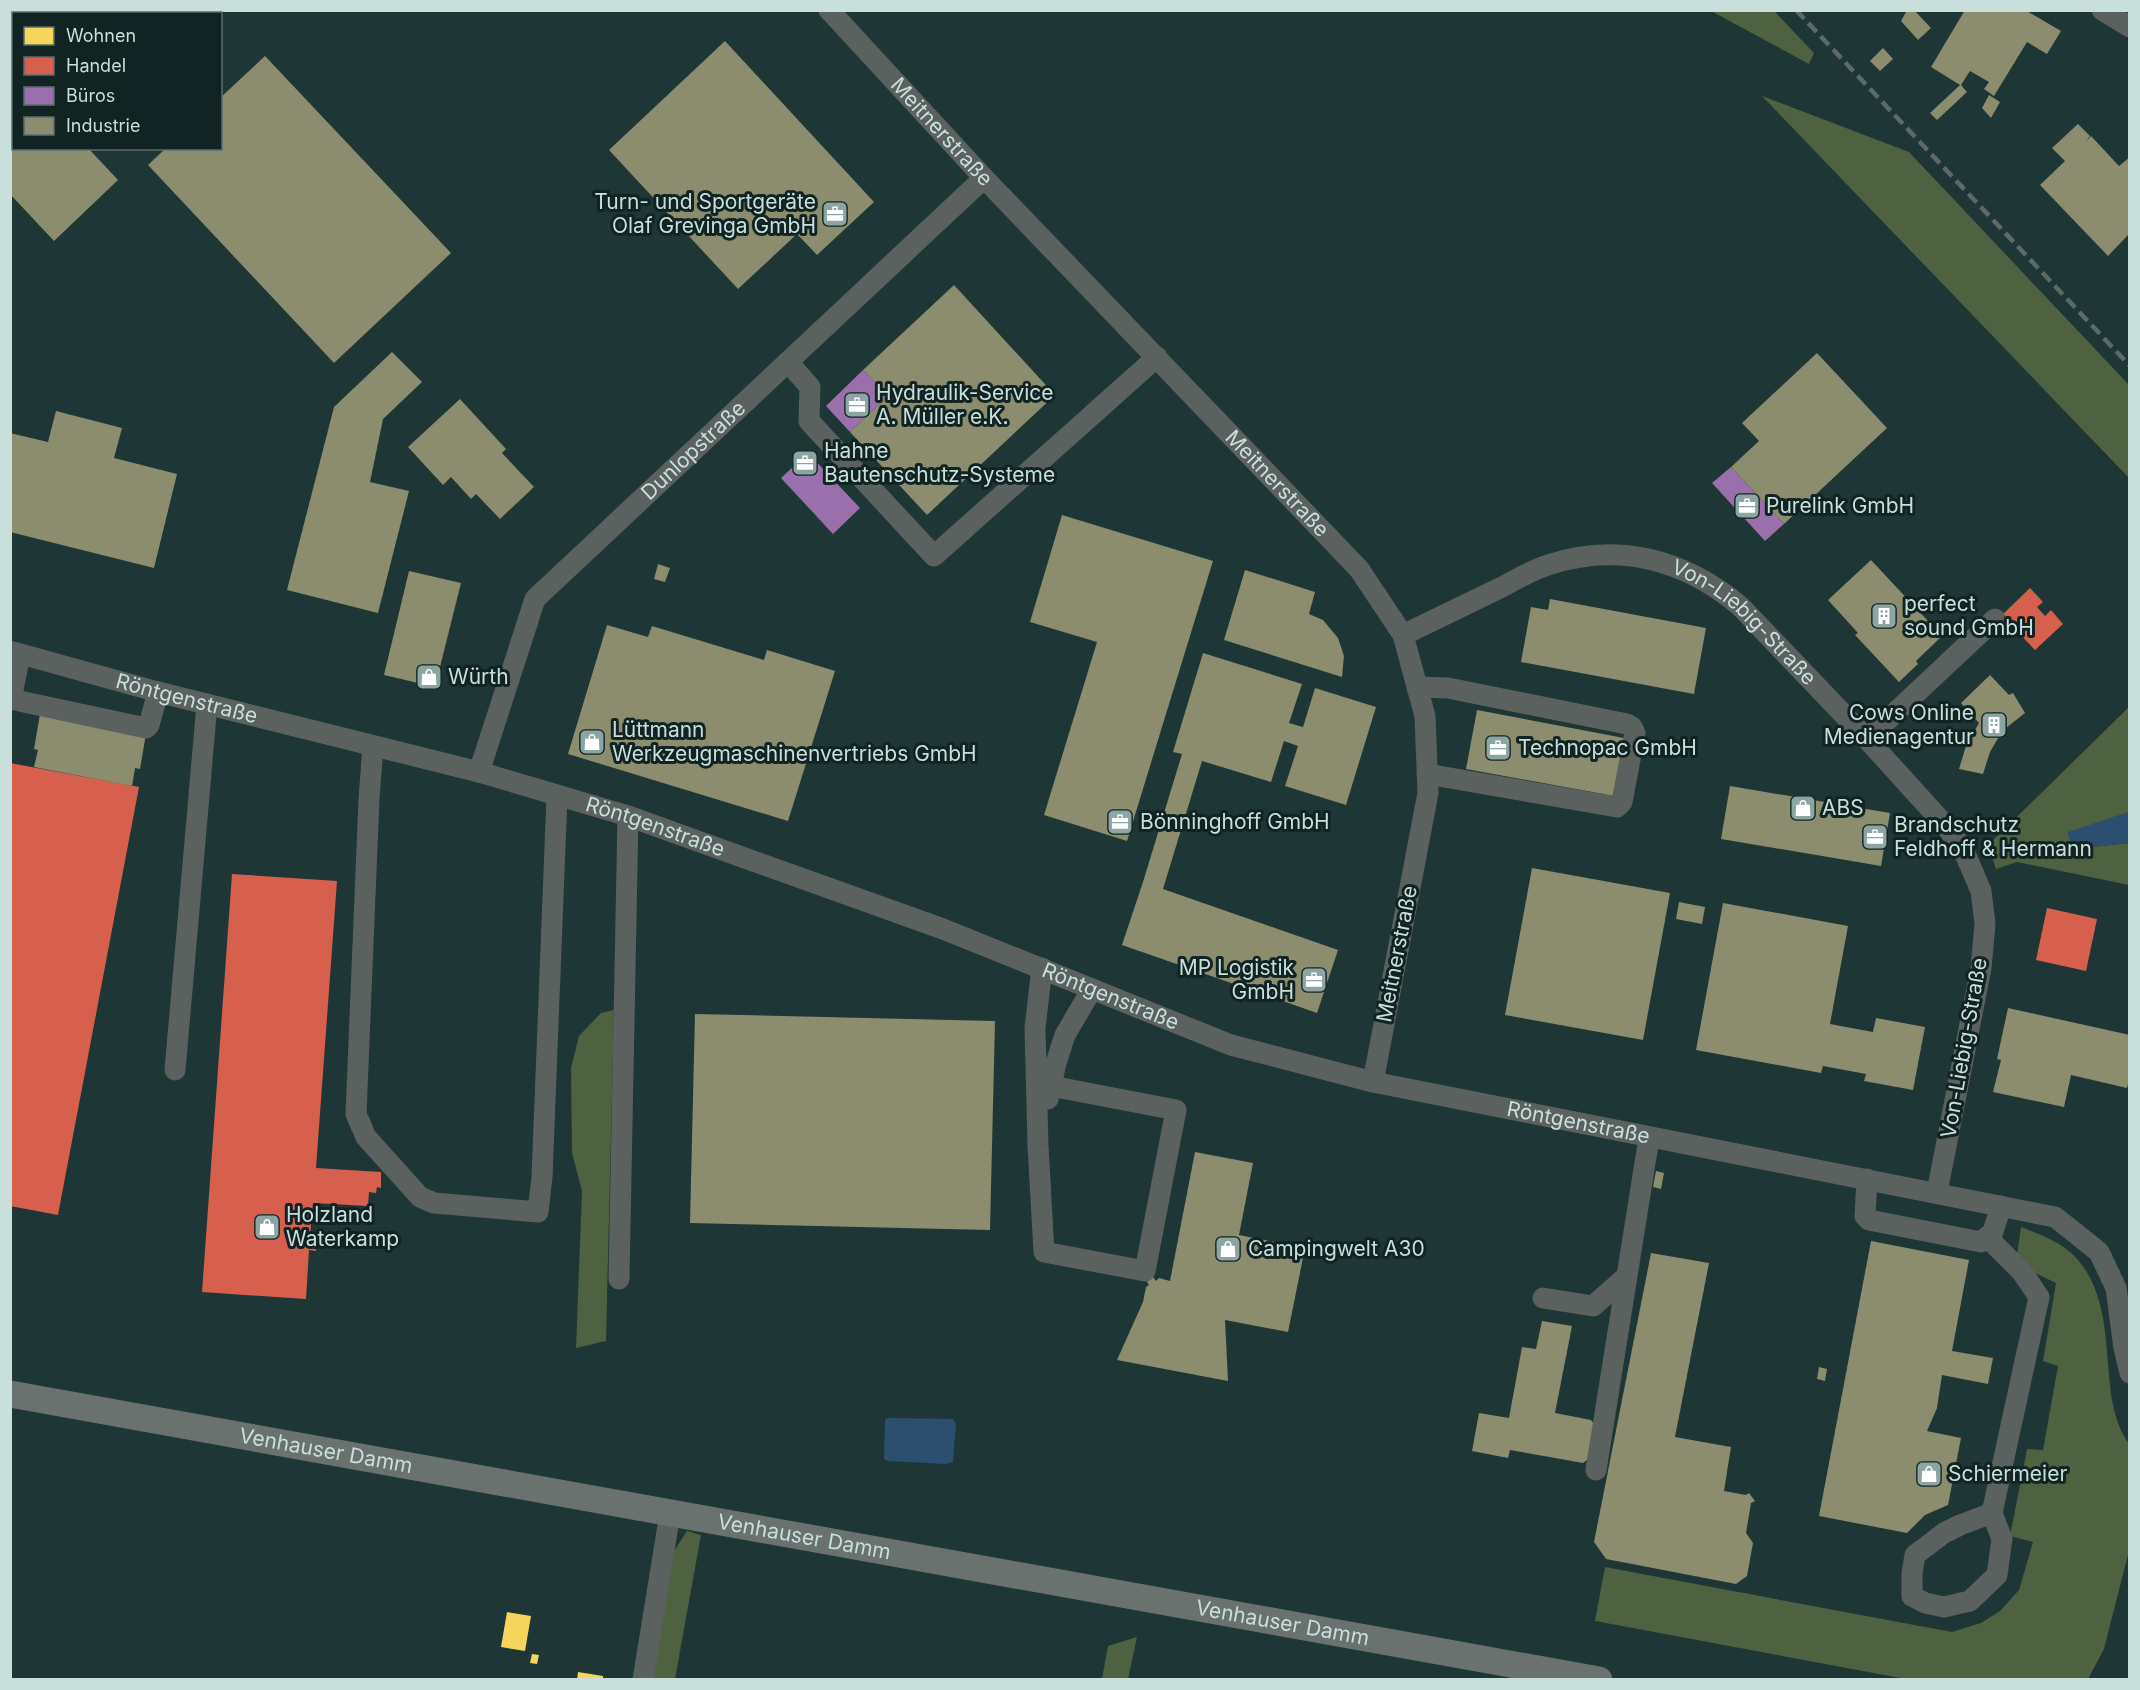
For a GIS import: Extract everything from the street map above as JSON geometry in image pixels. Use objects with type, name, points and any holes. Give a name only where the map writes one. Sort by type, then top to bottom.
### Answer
[{"type":"main road","name":"Venhauser Damm","points":[[10,1394],[1599,1680]]},
{"type":"street","name":"Meitnerstraße","points":[[829,10],[984,178],[1359,569],[1403,635],[1425,716],[1428,793],[1373,1082]]},
{"type":"street","points":[[2102,10],[2130,27]]},
{"type":"street","name":"Dunlopstraße","points":[[479,772],[535,599],[984,178]]},
{"type":"street","points":[[788,362],[810,387],[809,421],[934,556],[1157,357]]},
{"type":"street","name":"Von-Liebig-Straße","points":[[1403,635],[1546,565],[1579,557],[1623,554],[1664,562],[1721,590],[1740,606],[1867,739],[1944,824],[1963,849],[1981,891],[1985,924],[1981,968],[1937,1192]]},
{"type":"street","points":[[1867,739],[1995,619]]},
{"type":"street","points":[[15,652],[11,700],[146,728],[149,725],[158,692]]},
{"type":"street","name":"Röntgenstraße","points":[[15,652],[158,692],[479,772],[628,816],[943,929],[1231,1045],[1373,1082],[2055,1217],[2099,1252],[2116,1288],[2124,1348],[2130,1373]]},
{"type":"street","points":[[1417,687],[1448,688],[1558,709],[1628,724],[1635,733],[1622,802],[1614,807],[1427,774]]},
{"type":"street","points":[[176,1070],[207,704]]},
{"type":"street","points":[[373,746],[368,808],[356,1114],[366,1137],[420,1197],[434,1203],[538,1212],[543,1154],[557,796]]},
{"type":"street","points":[[618,1279],[628,816]]},
{"type":"street","points":[[1042,969],[1035,1028],[1044,1252],[1144,1271],[1176,1110],[1051,1086]]},
{"type":"street","points":[[1038,1146],[1065,1035],[1092,989]]},
{"type":"street","points":[[1596,1470],[1649,1138]]},
{"type":"street","points":[[1867,1179],[1864,1216],[1869,1220],[1981,1242],[1993,1232],[2001,1206]]},
{"type":"street","points":[[1987,1237],[2022,1272],[2039,1297],[1992,1513],[2002,1539],[1997,1575],[1970,1601],[1944,1607],[1925,1603],[1912,1596],[1915,1555],[1944,1533],[1992,1513]]},
{"type":"street","points":[[1543,1298],[1593,1306],[1625,1278]]},
{"type":"street","points":[[643,1680],[670,1513]]},
{"type":"green space","points":[[1711,11],[1774,11],[1814,53],[1809,64]]},
{"type":"green space","points":[[1762,96],[1909,152],[2129,385],[2129,478]]},
{"type":"green space","points":[[2129,707],[2129,812],[2068,833],[2073,849],[2129,843],[2129,885],[2017,862],[1996,869],[1988,845]]},
{"type":"green space","points":[[614,1010],[606,1341],[576,1348],[582,1191],[572,1153],[571,1068],[579,1036],[601,1013]]},
{"type":"green space","points":[[2021,1227],[2059,1244],[2075,1257],[2087,1272],[2101,1307],[2114,1409],[2118,1424],[2130,1445],[2129,1551],[2104,1649],[2088,1679],[1906,1679],[1595,1621],[1605,1567],[1952,1632],[1981,1623],[2000,1611],[2019,1590],[2033,1542],[2010,1536],[2027,1449],[2043,1450],[2058,1366],[2043,1361],[2056,1283],[2035,1273],[2017,1255]]},
{"type":"green space","points":[[687,1531],[701,1535],[675,1679],[646,1680],[672,1554]]},
{"type":"green space","points":[[1137,1637],[1128,1679],[1102,1679],[1108,1646]]},
{"type":"water","points":[[2129,812],[2129,843],[2072,849],[2068,832]]},
{"type":"water","points":[[885,1419],[953,1419],[956,1424],[953,1462],[946,1464],[884,1459]]},
{"type":"building: Wohnen","points":[[507,1612],[531,1616],[525,1651],[501,1647]]},
{"type":"building: Wohnen","points":[[532,1654],[539,1655],[537,1664],[530,1663]]},
{"type":"building: Wohnen","points":[[578,1672],[603,1676],[603,1680],[577,1680]]},
{"type":"building: Handel","points":[[2030,588],[2043,602],[2037,607],[2045,616],[2051,610],[2063,624],[2035,650],[2002,615]]},
{"type":"building: Handel","points":[[10,763],[139,787],[58,1215],[10,1206]]},
{"type":"building: Handel","points":[[232,874],[337,881],[316,1168],[381,1172],[381,1188],[377,1187],[376,1193],[369,1192],[368,1206],[313,1203],[310,1237],[317,1237],[316,1251],[309,1250],[306,1299],[202,1292]]},
{"type":"building: Handel","points":[[2047,908],[2097,919],[2086,971],[2036,960]]},
{"type":"building: Büros","points":[[863,370],[888,396],[850,432],[826,406]]},
{"type":"building: Büros","points":[[808,453],[860,508],[833,534],[781,478]]},
{"type":"building: Büros","points":[[1731,467],[1784,524],[1765,541],[1712,483]]},
{"type":"building: Industrie","points":[[61,10],[166,10],[168,12],[62,12]]},
{"type":"building: Industrie","points":[[1907,10],[1914,10],[1931,28],[1918,40],[1901,21]]},
{"type":"building: Industrie","points":[[1965,10],[2025,10],[2061,31],[2047,54],[2027,42],[1994,96],[1984,89],[1989,82],[1970,71],[1961,85],[1967,92],[1937,120],[1930,113],[1960,85],[1931,67]]},
{"type":"building: Industrie","points":[[725,41],[874,202],[817,255],[797,234],[738,289],[609,150]]},
{"type":"building: Industrie","points":[[1883,48],[1893,59],[1880,71],[1870,61]]},
{"type":"building: Industrie","points":[[265,56],[451,253],[334,363],[148,165],[164,150],[222,150],[222,96]]},
{"type":"building: Industrie","points":[[10,65],[12,66],[12,150],[90,150],[118,180],[54,241],[10,194]]},
{"type":"building: Industrie","points":[[1989,95],[2000,102],[1991,118],[1982,108]]},
{"type":"building: Industrie","points":[[2078,124],[2090,136],[2085,142],[2091,136],[2119,166],[2130,157],[2130,233],[2108,256],[2040,185],[2065,161],[2052,148]]},
{"type":"building: Industrie","points":[[954,285],[1055,395],[927,515],[850,432],[888,396],[863,370]]},
{"type":"building: Industrie","points":[[392,352],[422,382],[383,419],[370,482],[409,491],[378,613],[287,590],[334,407]]},
{"type":"building: Industrie","points":[[1817,353],[1887,428],[1784,524],[1731,467],[1759,441],[1742,423]]},
{"type":"building: Industrie","points":[[460,399],[506,449],[502,453],[534,487],[500,519],[476,494],[471,499],[451,477],[443,485],[408,447]]},
{"type":"building: Industrie","points":[[56,411],[122,428],[114,458],[177,474],[154,568],[10,532],[10,433],[48,442]]},
{"type":"building: Industrie","points":[[1062,515],[1213,561],[1127,841],[1044,815],[1097,642],[1030,622]]},
{"type":"building: Industrie","name":"perfect sound GmbH","points":[[1871,560],[1942,636],[1916,661],[1918,664],[1899,682],[1855,635],[1858,633],[1828,600]]},
{"type":"building: Industrie","points":[[658,564],[670,568],[665,582],[654,579]]},
{"type":"building: Industrie","points":[[1245,570],[1315,592],[1309,614],[1323,620],[1338,638],[1344,656],[1342,677],[1224,640]]},
{"type":"building: Industrie","points":[[409,571],[461,583],[435,687],[384,675]]},
{"type":"building: Industrie","points":[[1550,599],[1706,628],[1694,694],[1521,662],[1531,607],[1548,610]]},
{"type":"building: Industrie","points":[[607,625],[648,637],[652,626],[764,660],[767,650],[835,671],[788,821],[568,754]]},
{"type":"building: Industrie","points":[[1203,653],[1302,684],[1289,723],[1303,727],[1315,688],[1376,707],[1346,805],[1285,786],[1298,746],[1284,741],[1271,782],[1202,761],[1163,889],[1338,950],[1317,1013],[1122,945],[1182,754],[1173,752]]},
{"type":"building: Industrie","name":"Cows Online Medienagentur","points":[[1990,675],[2009,695],[2013,693],[2025,713],[2006,728],[1997,740],[1990,752],[1983,774],[1959,769],[1966,746],[1979,723],[1961,703]]},
{"type":"building: Industrie","points":[[1477,710],[1624,738],[1614,796],[1466,769]]},
{"type":"building: Industrie","points":[[40,714],[146,734],[140,769],[135,768],[132,786],[34,767],[38,750],[34,749]]},
{"type":"building: Industrie","points":[[1730,786],[1890,813],[1881,866],[1721,839]]},
{"type":"building: Industrie","points":[[1532,868],[1670,893],[1643,1040],[1505,1015]]},
{"type":"building: Industrie","points":[[1679,902],[1705,907],[1702,924],[1676,919]]},
{"type":"building: Industrie","points":[[1723,903],[1848,926],[1830,1024],[1873,1032],[1876,1018],[1925,1027],[1913,1090],[1864,1081],[1866,1074],[1823,1066],[1821,1073],[1696,1050]]},
{"type":"building: Industrie","points":[[2008,1008],[2130,1035],[2130,1076],[2127,1088],[2071,1075],[2064,1107],[1993,1092],[2001,1060],[1997,1059]]},
{"type":"building: Industrie","points":[[695,1014],[995,1021],[990,1230],[690,1223]]},
{"type":"building: Industrie","points":[[1195,1152],[1253,1163],[1239,1235],[1305,1248],[1288,1332],[1225,1320],[1228,1381],[1117,1360],[1143,1302],[1146,1287],[1149,1285],[1147,1282],[1153,1277],[1156,1281],[1159,1278],[1170,1281]]},
{"type":"building: Industrie","points":[[1656,1171],[1664,1173],[1661,1189],[1653,1187]]},
{"type":"building: Industrie","points":[[1871,1241],[1969,1260],[1952,1351],[1993,1358],[1988,1384],[1942,1375],[1937,1408],[1927,1431],[1961,1438],[1948,1505],[1925,1515],[1907,1533],[1819,1516]]},
{"type":"building: Industrie","points":[[1651,1253],[1709,1263],[1675,1437],[1731,1447],[1724,1491],[1746,1495],[1749,1493],[1755,1501],[1751,1503],[1746,1533],[1753,1543],[1747,1576],[1736,1584],[1606,1559],[1594,1542]]},
{"type":"building: Industrie","points":[[1542,1321],[1572,1326],[1555,1413],[1591,1420],[1597,1428],[1591,1457],[1583,1463],[1510,1450],[1508,1458],[1472,1451],[1479,1413],[1509,1418],[1522,1347],[1536,1349]]},
{"type":"building: Industrie","points":[[1819,1367],[1827,1369],[1825,1381],[1817,1379]]},
{"type":"railway","points":[[1796,10],[2130,366]]},
{"type":"place","name":"Turn- und Sportgeräte Olaf Grevinga GmbH","points":[[835,214]]},
{"type":"place","name":"Hydraulik-Service A. Müller e.K.","points":[[857,405]]},
{"type":"place","name":"Hahne Bautenschutz-Systeme","points":[[805,463]]},
{"type":"place","name":"Purelink GmbH","points":[[1747,506]]},
{"type":"place","name":"perfect sound GmbH","points":[[1884,616]]},
{"type":"place","name":"Würth","points":[[429,677]]},
{"type":"place","name":"Cows Online Medienagentur","points":[[1994,725]]},
{"type":"place","name":"Lüttmann Werkzeugmaschinenvertriebs GmbH","points":[[592,742]]},
{"type":"place","name":"Technopac GmbH","points":[[1498,748]]},
{"type":"place","name":"ABS","points":[[1803,808]]},
{"type":"place","name":"Bönninghoff GmbH","points":[[1120,822]]},
{"type":"place","name":"Brandschutz Feldhoff & Hermann","points":[[1875,837]]},
{"type":"place","name":"MP Logistik GmbH","points":[[1314,980]]},
{"type":"place","name":"Holzland Waterkamp","points":[[267,1227]]},
{"type":"place","name":"Campingwelt A30","points":[[1228,1249]]},
{"type":"place","name":"Schiermeier","points":[[1929,1474]]}]
